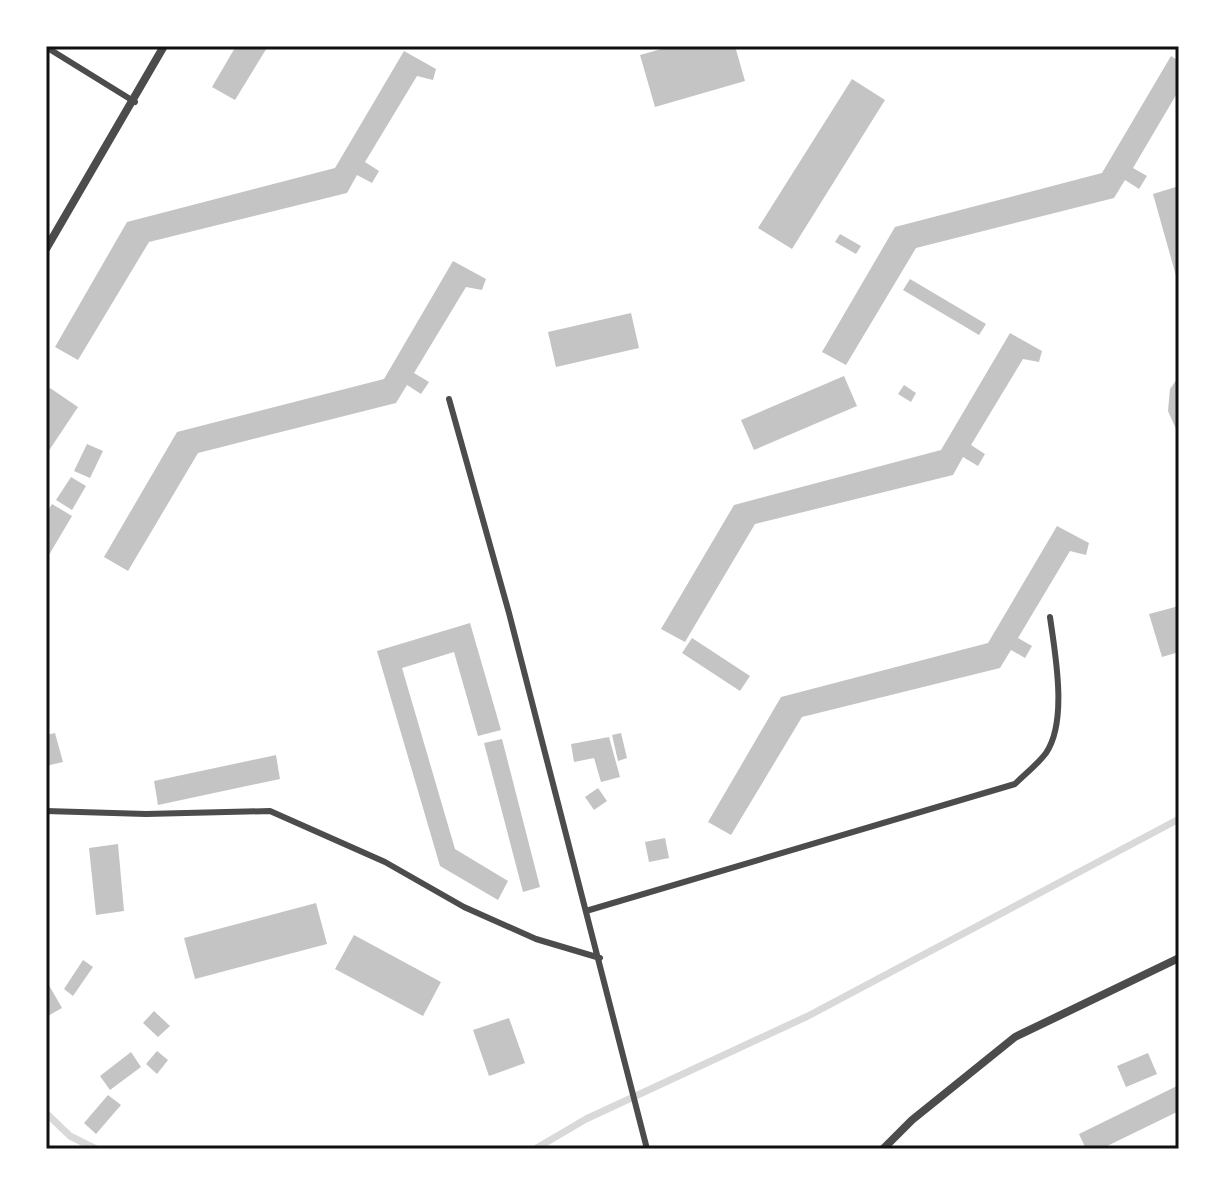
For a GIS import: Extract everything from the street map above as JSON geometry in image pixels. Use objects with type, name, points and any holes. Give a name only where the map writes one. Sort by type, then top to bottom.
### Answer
[{"type":"street","points":[[46,249],[135,102],[164,46]]},
{"type":"street","points":[[883,1149],[912,1120],[1015,1037],[1179,958]]},
{"type":"lane","points":[[46,47],[135,102]]},
{"type":"lane","points":[[449,399],[509,613],[600,958],[629,1089],[647,1149]]},
{"type":"lane","points":[[586,911],[1015,784],[1047,752],[1056,722],[1057,672],[1050,617]]},
{"type":"lane","points":[[46,811],[270,811],[385,862],[464,907],[536,939],[600,958]]},
{"type":"building","points":[[236,46],[268,46],[235,100],[212,87]]},
{"type":"building","points":[[672,46],[735,46],[745,81],[655,107],[640,55]]},
{"type":"building","points":[[404,51],[436,69],[433,80],[417,76],[365,162],[379,171],[372,183],[357,175],[347,193],[149,242],[78,360],[55,347],[127,222],[335,168]]},
{"type":"building","points":[[1171,56],[1179,61],[1179,90],[1133,168],[1147,176],[1139,189],[1125,180],[1114,198],[916,248],[846,365],[822,352],[895,227],[1102,173]]},
{"type":"building","points":[[852,79],[885,100],[792,249],[758,228]]},
{"type":"building","points":[[1179,186],[1179,283],[1178,283],[1153,194]]},
{"type":"building","points":[[840,234],[861,246],[856,254],[835,242]]},
{"type":"building","points":[[453,261],[486,279],[482,290],[466,287],[414,373],[429,382],[421,394],[407,385],[396,403],[198,453],[128,571],[104,557],[177,432],[384,379]]},
{"type":"building","points":[[910,279],[986,324],[979,335],[903,290]]},
{"type":"building","points":[[631,313],[639,348],[556,367],[548,332]]},
{"type":"building","points":[[1010,333],[1042,351],[1039,362],[1023,359],[971,445],[985,454],[978,466],[963,457],[953,475],[755,524],[685,642],[661,629],[734,505],[941,450]]},
{"type":"building","points":[[844,376],[857,406],[754,450],[741,420]]},
{"type":"building","points":[[1179,376],[1179,436],[1168,411],[1170,389]]},
{"type":"building","points":[[904,385],[916,393],[911,402],[898,394]]},
{"type":"building","points":[[50,388],[78,407],[46,455],[46,394]]},
{"type":"building","points":[[87,444],[103,451],[90,478],[74,471]]},
{"type":"building","points":[[71,477],[86,486],[72,510],[56,500]]},
{"type":"building","points":[[52,504],[72,516],[46,560],[46,514]]},
{"type":"building","points":[[1057,526],[1089,543],[1086,555],[1070,551],[1018,638],[1032,646],[1025,658],[1011,650],[1000,668],[802,717],[731,835],[708,822],[781,697],[988,643]]},
{"type":"building","points":[[1179,606],[1179,652],[1162,657],[1149,614]]},
{"type":"building","points":[[470,623],[501,730],[478,736],[454,652],[402,668],[455,849],[508,881],[498,900],[440,866],[377,651]]},
{"type":"building","points":[[692,638],[750,676],[740,691],[682,653]]},
{"type":"building","points":[[55,733],[63,762],[46,766],[46,735]]},
{"type":"building","points":[[621,733],[627,758],[618,761],[612,735]]},
{"type":"building","points":[[609,737],[620,777],[601,782],[594,758],[574,762],[571,744]]},
{"type":"building","points":[[502,739],[540,887],[523,892],[484,743]]},
{"type":"building","points":[[276,755],[280,779],[158,805],[154,781]]},
{"type":"building","points":[[598,788],[607,801],[594,810],[585,797]]},
{"type":"building","points":[[665,838],[669,858],[649,862],[645,842]]},
{"type":"building","points":[[118,844],[124,911],[96,915],[89,848]]},
{"type":"building","points":[[316,903],[327,944],[195,979],[184,938]]},
{"type":"building","points":[[354,935],[441,982],[423,1016],[335,969]]},
{"type":"building","points":[[83,960],[93,967],[73,996],[64,989]]},
{"type":"building","points":[[46,980],[62,1008],[46,1017]]},
{"type":"building","points":[[154,1011],[170,1026],[158,1037],[143,1023]]},
{"type":"building","points":[[509,1018],[525,1063],[489,1076],[473,1030]]},
{"type":"building","points":[[157,1051],[168,1060],[157,1074],[146,1064]]},
{"type":"building","points":[[131,1052],[141,1067],[110,1090],[100,1076]]},
{"type":"building","points":[[1148,1053],[1157,1074],[1126,1087],[1117,1066]]},
{"type":"building","points":[[1179,1085],[1179,1111],[1101,1149],[1086,1149],[1079,1134]]},
{"type":"building","points":[[108,1095],[121,1105],[96,1134],[84,1123]]},
{"type":"waterway","points":[[535,1149],[586,1119],[808,1016],[1179,819]]},
{"type":"waterway","points":[[46,1113],[70,1136],[96,1149]]}]
